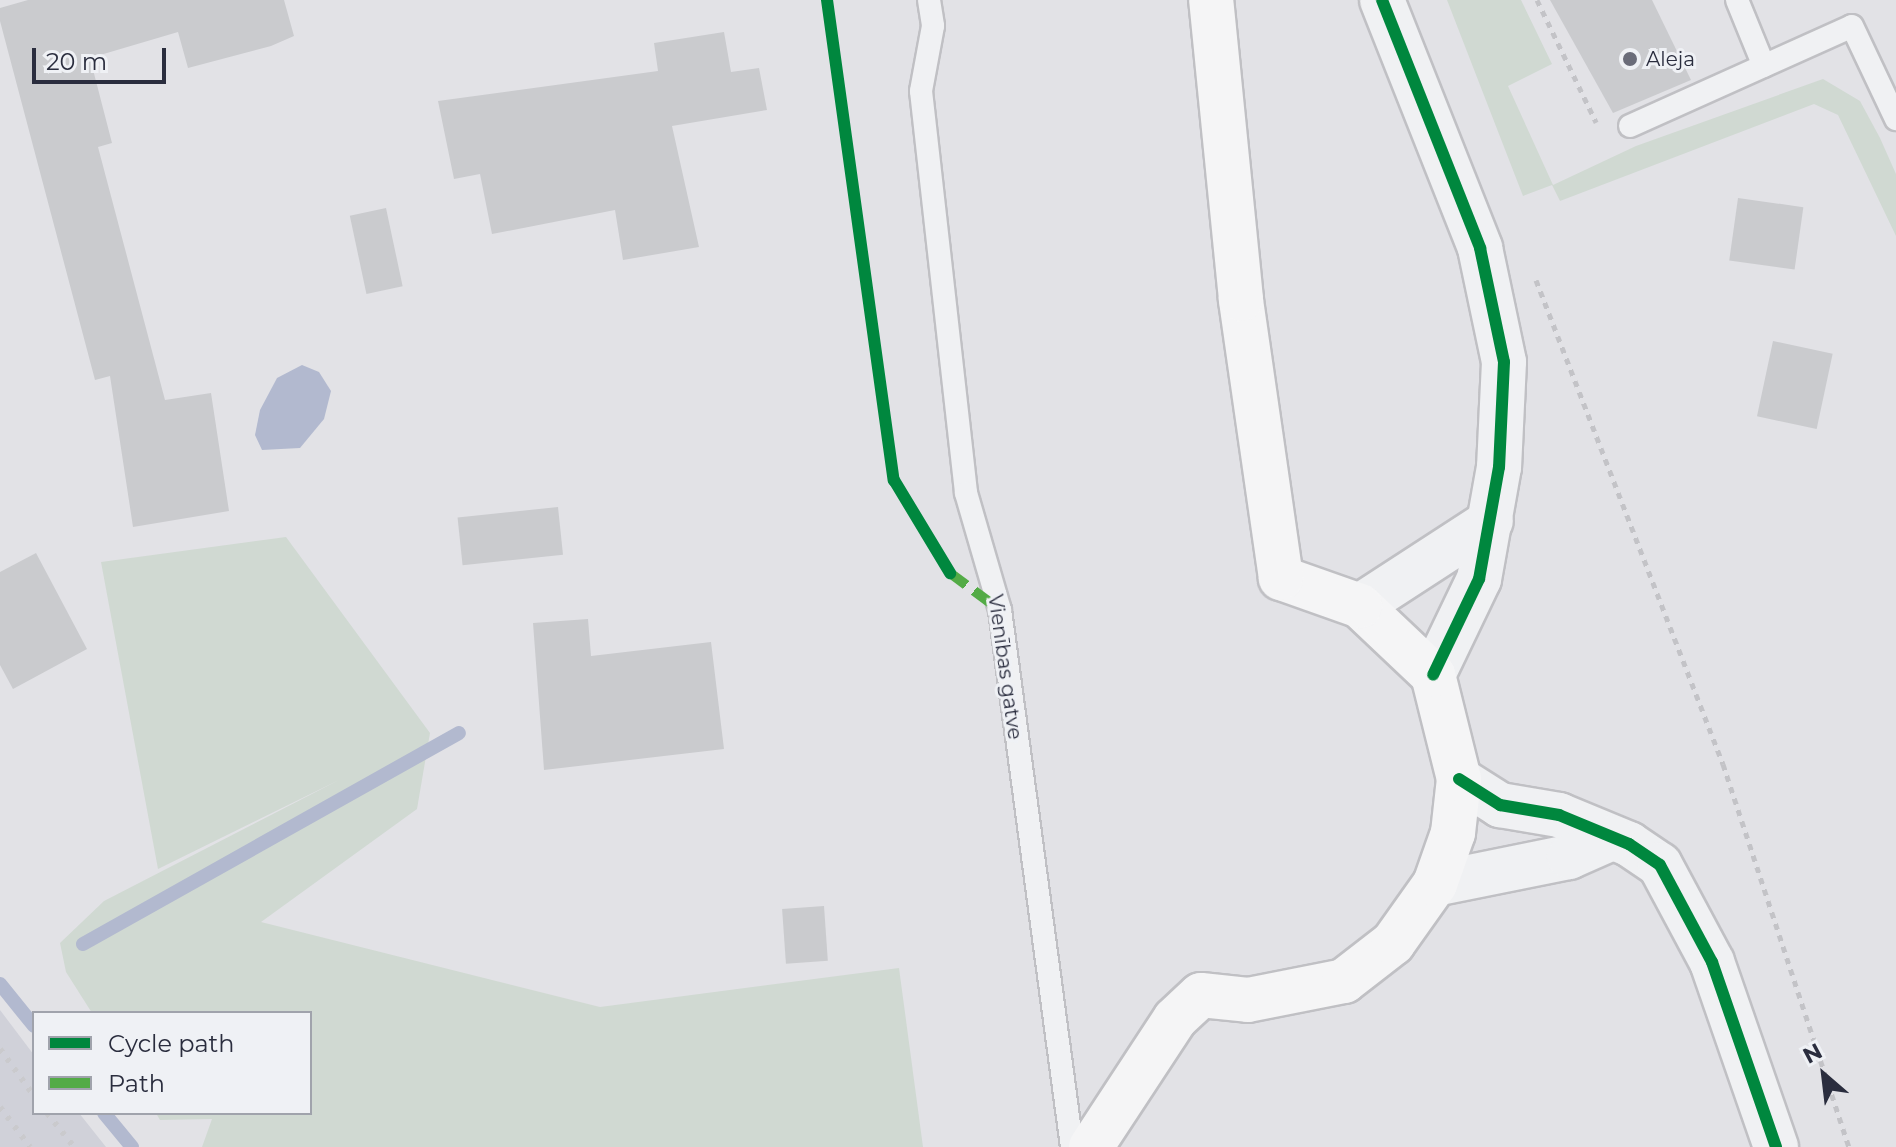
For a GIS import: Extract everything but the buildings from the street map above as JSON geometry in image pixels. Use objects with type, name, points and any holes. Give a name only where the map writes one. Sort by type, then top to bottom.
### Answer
[{"type":"highway","points":[[1091,1147],[1175,1019],[1201,995],[1248,1000],[1344,981],[1393,943],[1435,884],[1453,833],[1459,779],[1433,675],[1360,606],[1281,578],[1241,299],[1211,0]]},
{"type":"street","points":[[1382,0],[1480,248],[1504,362],[1491,521],[1479,579],[1433,675]]},
{"type":"street","points":[[1360,606],[1491,521]]},
{"type":"street","points":[[1459,779],[1500,805],[1559,815],[1612,838],[1660,865],[1676,887],[1712,962],[1776,1147]]},
{"type":"street","points":[[1435,884],[1569,857],[1612,838]]},
{"type":"lane","name":"Vienības gatve","points":[[929,0],[933,26],[921,91],[966,493],[1000,610],[1072,1147]]},
{"type":"lane","points":[[1737,0],[1764,66]]},
{"type":"lane","points":[[1630,126],[1852,26],[1896,119]]},
{"type":"path","points":[[827,0],[863,254]]},
{"type":"path","points":[[1537,0],[1604,138],[1630,126]]},
{"type":"path","points":[[1531,269],[1723,764],[1849,1147]]},
{"type":"shaded area","points":[[1447,0],[1521,0],[1552,64],[1508,86],[1553,185],[1636,146],[1823,79],[1860,101],[1880,138],[1896,174],[1896,236],[1838,115],[1814,104],[1560,201],[1552,185],[1523,196]]},
{"type":"shaded area","points":[[286,537],[430,733],[417,809],[261,922],[600,1007],[899,968],[923,1147],[202,1147],[212,1119],[160,1120],[157,1115],[312,1115],[312,1011],[91,1011],[66,972],[60,943],[104,901],[339,780],[158,869],[101,562]]},
{"type":"shaded area","points":[[0,1010],[32,1052],[32,1115],[81,1115],[106,1147],[0,1147]]},
{"type":"water","points":[[302,365],[319,372],[331,391],[324,419],[300,448],[262,450],[255,435],[260,410],[277,378]]},
{"type":"waterway","points":[[83,944],[459,733]]},
{"type":"waterway","points":[[0,984],[32,1024]]},
{"type":"waterway","points":[[106,1115],[132,1147]]},
{"type":"railway","points":[[0,1049],[32,1093]]},
{"type":"railway","points":[[0,1107],[30,1147]]},
{"type":"railway","points":[[49,1115],[74,1147]]},
{"type":"marked path","points":[[950,573],[1000,610]]},
{"type":"cycle path","points":[[827,0],[894,480],[950,573]]},
{"type":"cycle path","points":[[1382,0],[1480,248],[1504,362],[1499,467],[1479,579],[1433,675]]},
{"type":"cycle path","points":[[1459,779],[1500,805],[1559,815],[1629,844],[1660,865],[1712,962],[1776,1147]]},
{"type":"place","name":"Aleja","points":[[1630,59]]}]
